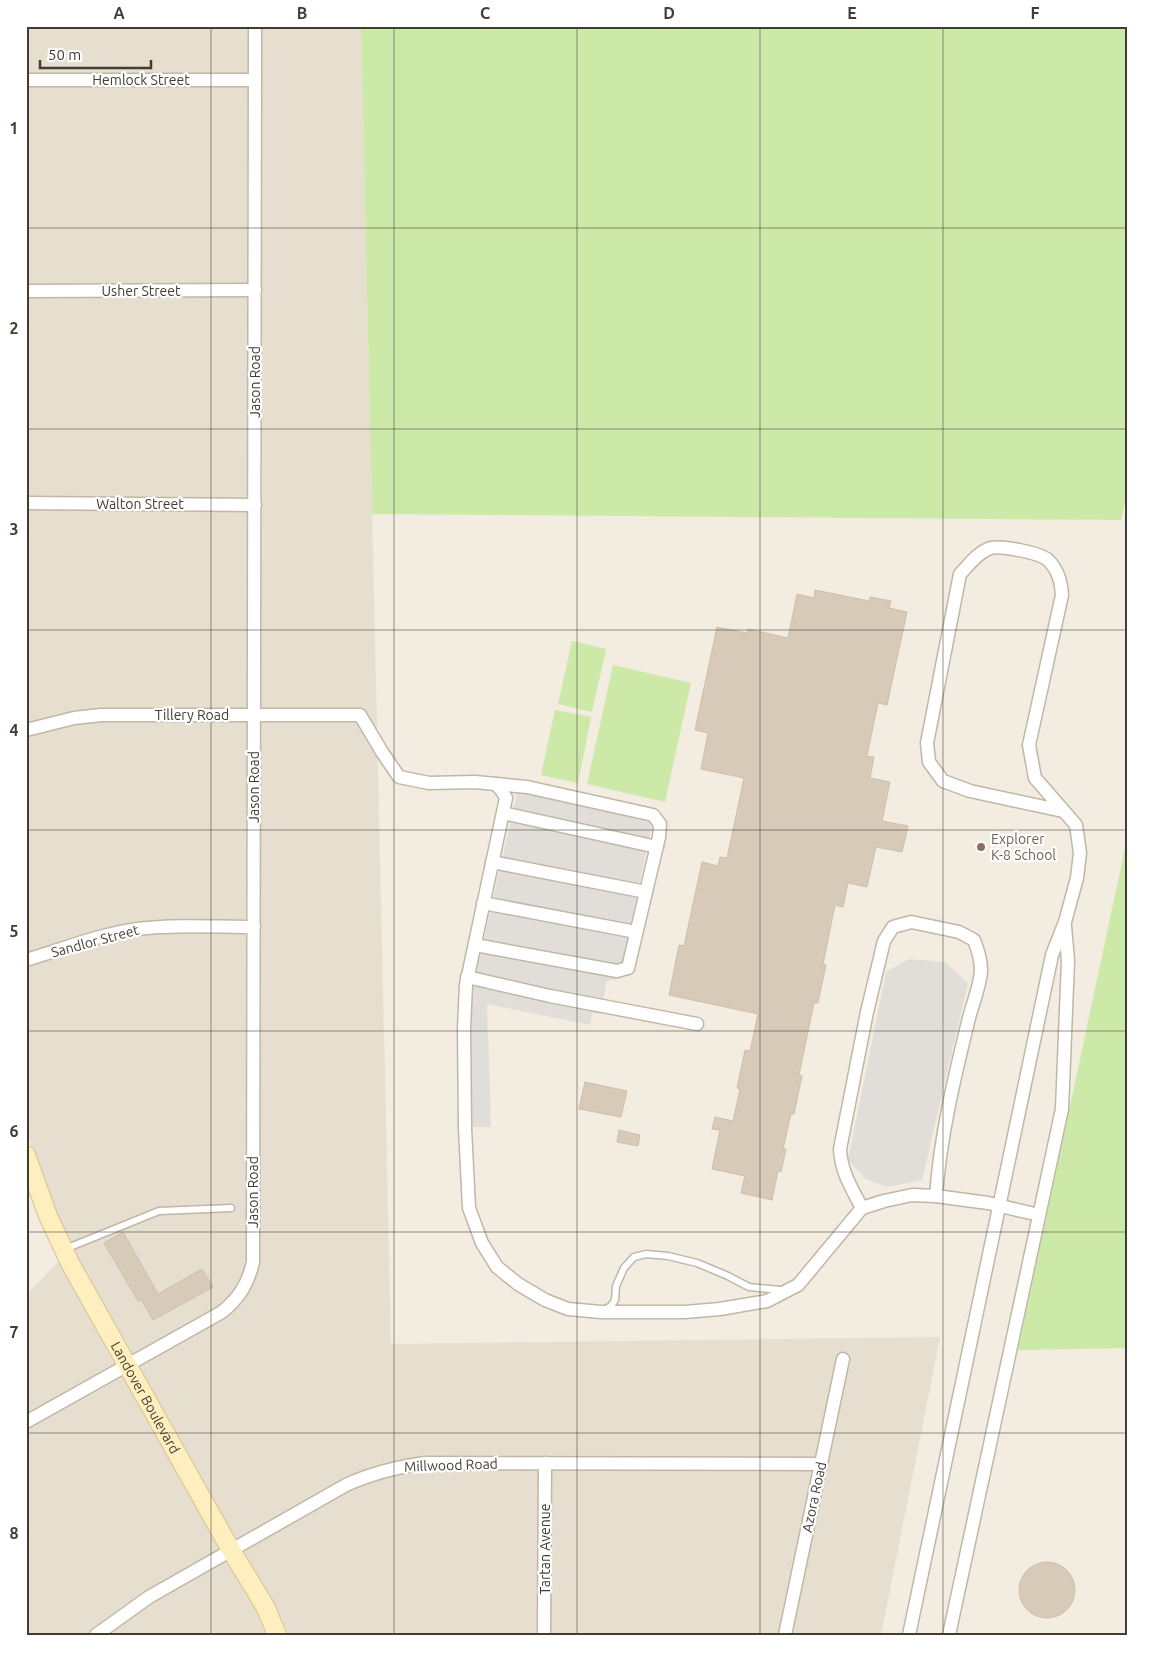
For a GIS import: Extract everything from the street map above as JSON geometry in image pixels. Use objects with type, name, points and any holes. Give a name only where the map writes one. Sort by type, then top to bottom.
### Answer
[{"type":"street","name":"Jason Road","points":[[26,1422],[222,1312],[238,1297],[249,1278],[253,1262],[255,26]]},
{"type":"street","name":"Hemlock Street","points":[[26,80],[255,80]]},
{"type":"street","name":"Usher Street","points":[[26,291],[255,290]]},
{"type":"street","name":"Walton Street","points":[[26,503],[255,504]]},
{"type":"street","points":[[909,1635],[1052,955],[1065,922],[1080,853],[1076,825],[1035,778],[1029,744],[1062,595],[1061,581],[1055,568],[1046,559],[1010,548],[990,548],[976,556],[960,574],[926,743],[929,762],[943,782],[970,791],[1063,811]]},
{"type":"street","name":"Tillery Road","points":[[26,730],[74,718],[101,715],[360,715],[399,777],[429,783],[475,782],[496,784]]},
{"type":"street","points":[[496,784],[506,798],[468,977],[464,1028],[469,1208],[482,1243],[497,1267],[518,1284],[544,1300],[568,1309],[601,1312],[720,1310],[768,1301],[798,1285],[862,1208],[884,1201],[912,1195],[936,1196],[1000,1206],[1039,1215]]},
{"type":"street","points":[[475,945],[617,971],[628,968],[657,847],[660,824],[653,815],[527,787],[496,784]]},
{"type":"street","points":[[503,813],[657,847]]},
{"type":"street","points":[[492,862],[646,892]]},
{"type":"street","points":[[484,903],[636,932]]},
{"type":"street","points":[[862,1208],[847,1180],[841,1163],[840,1149],[867,1012],[884,941],[892,928],[910,922],[959,932],[974,940],[979,954],[981,972],[968,1021],[948,1115],[938,1169],[936,1196]]},
{"type":"street","points":[[949,1635],[1062,1109],[1068,961],[1065,922]]},
{"type":"street","name":"Sandlor Street","points":[[26,960],[113,934],[137,929],[164,926],[254,927]]},
{"type":"street","points":[[468,977],[550,996],[697,1024]]},
{"type":"street","name":"Landover Boulevard","points":[[26,1156],[48,1216],[64,1250],[127,1366],[266,1608],[278,1635]]},
{"type":"street","name":"Azora Road","points":[[784,1635],[843,1359]]},
{"type":"street","name":"Millwood Road","points":[[97,1634],[149,1596],[346,1485],[371,1474],[398,1466],[424,1463],[821,1464]]},
{"type":"street","name":"Tartan Avenue","points":[[544,1635],[545,1463]]},
{"type":"lane","points":[[64,1250],[159,1210],[231,1208]]},
{"type":"lane","points":[[601,1312],[611,1306],[615,1300],[616,1286],[624,1268],[634,1257],[646,1254],[668,1256],[697,1263],[749,1287],[787,1290]]},
{"type":"shaded area","points":[[26,26],[361,26],[391,1344],[940,1337],[881,1635],[286,1635],[272,1603],[237,1545],[77,1261],[55,1212],[26,1129]]},
{"type":"shaded area","points":[[518,789],[652,823],[620,978],[607,981],[600,1014],[592,1013],[590,1025],[487,1004],[491,1127],[470,1127],[472,991]]},
{"type":"shaded area","points":[[909,959],[945,962],[968,983],[922,1180],[888,1187],[866,1179],[848,1160],[886,972]]},
{"type":"shaded area","points":[[60,1260],[259,1612],[269,1635],[26,1635],[26,1295]]},
{"type":"green space","points":[[361,26],[1128,26],[1128,488],[1121,520],[372,514]]},
{"type":"green space","points":[[572,641],[606,649],[592,712],[558,704]]},
{"type":"green space","points":[[613,665],[691,683],[665,802],[587,784]]},
{"type":"green space","points":[[555,710],[591,717],[578,783],[541,775]]},
{"type":"green space","points":[[1128,834],[1128,1348],[1018,1350]]},
{"type":"building","points":[[815,590],[869,601],[870,597],[891,601],[889,608],[907,612],[887,705],[878,703],[867,756],[874,757],[870,778],[890,782],[882,821],[908,826],[902,852],[876,847],[867,887],[848,883],[843,907],[835,905],[823,964],[826,965],[818,1003],[814,1003],[799,1075],[802,1076],[794,1114],[791,1114],[783,1149],[786,1149],[781,1172],[778,1171],[772,1200],[741,1193],[745,1176],[712,1169],[720,1130],[712,1129],[715,1117],[733,1121],[740,1089],[737,1088],[745,1050],[750,1051],[758,1014],[669,995],[679,945],[684,946],[702,862],[718,866],[720,857],[727,858],[744,778],[701,769],[708,733],[695,730],[717,627],[747,633],[748,629],[788,638],[797,594],[814,598]]},
{"type":"building","points":[[585,1082],[627,1091],[621,1117],[579,1109]]},
{"type":"building","points":[[619,1130],[640,1135],[638,1146],[617,1142]]},
{"type":"building","points":[[123,1232],[158,1294],[202,1269],[213,1287],[153,1320],[141,1299],[138,1301],[104,1243]]},
{"type":"building","points":[[1047,1562],[1058,1564],[1067,1570],[1073,1579],[1075,1590],[1073,1601],[1067,1610],[1058,1616],[1047,1618],[1036,1616],[1027,1610],[1021,1601],[1019,1590],[1021,1579],[1027,1570],[1036,1564]]},
{"type":"place","name":"Explorer K-8 School","points":[[981,847]]}]
